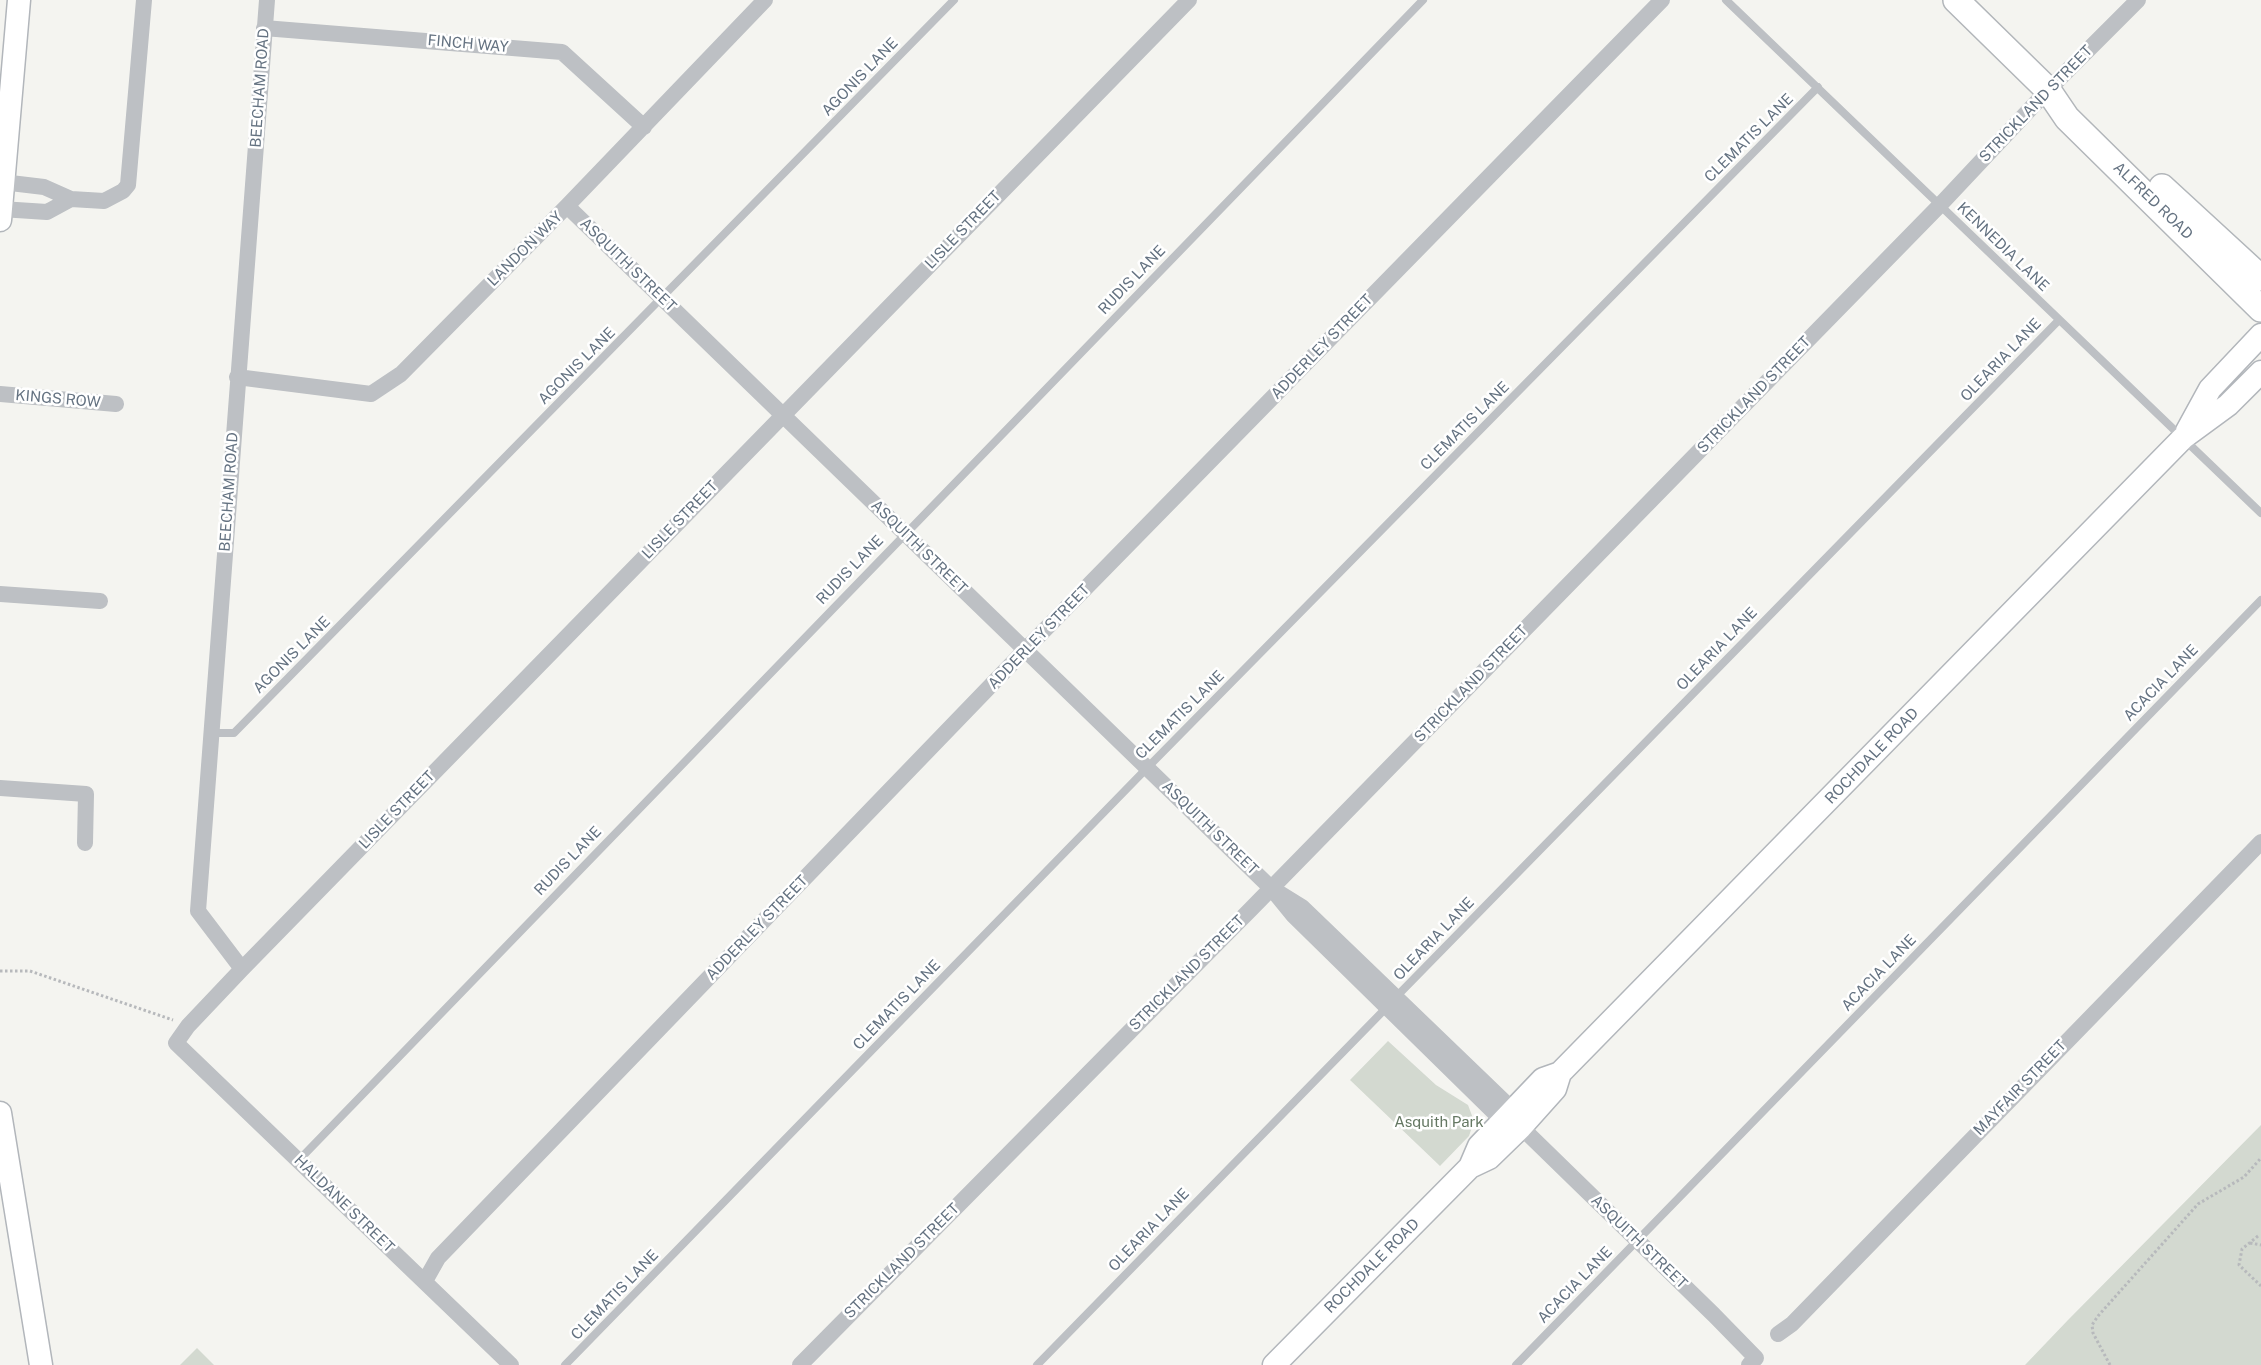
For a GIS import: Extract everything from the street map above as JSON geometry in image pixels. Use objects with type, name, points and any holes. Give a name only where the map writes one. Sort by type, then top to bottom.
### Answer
[{"type":"main road","points":[[0,214],[8,30],[18,0]]},
{"type":"main road","name":"ALFRED ROAD","points":[[1956,0],[2048,90],[2066,118],[2261,309]]},
{"type":"main road","name":"ALFRED ROAD","points":[[2048,90],[2078,107],[2261,278]]},
{"type":"main road","name":"ROCHDALE ROAD","points":[[2183,438],[2210,388],[2261,335]]},
{"type":"main road","name":"ROCHDALE ROAD","points":[[1274,1365],[1470,1167],[1479,1146],[1512,1120],[1543,1079],[1560,1073],[2183,438],[2228,405],[2261,372]]},
{"type":"main road","points":[[0,1113],[41,1365]]},
{"type":"street","points":[[2,182],[44,187],[71,199],[111,199],[128,185],[144,0]]},
{"type":"street","name":"BEECHAM ROAD","points":[[242,969],[198,911],[266,0]]},
{"type":"street","name":"LANDON WAY","points":[[237,377],[371,394],[401,374],[567,206],[765,0]]},
{"type":"street","name":"LISLE STREET","points":[[176,1043],[188,1026],[242,969],[1189,0]]},
{"type":"street","name":"STRICKLAND STREET","points":[[800,1365],[1271,888],[1940,205],[2048,90],[2138,0]]},
{"type":"street","name":"ADDERLEY STREET","points":[[425,1282],[438,1258],[1026,649],[1657,2]]},
{"type":"street","name":"FINCH WAY","points":[[264,28],[562,52],[644,126]]},
{"type":"street","points":[[0,214],[47,212],[71,199]]},
{"type":"street","name":"ASQUITH STREET","points":[[567,206],[781,416],[1026,649],[1271,888],[1302,907],[1391,1003],[1638,1240],[1753,1362]]},
{"type":"street","name":"KINGS ROW","points":[[0,394],[116,404]]},
{"type":"street","points":[[0,594],[100,601]]},
{"type":"street","points":[[0,788],[86,794],[85,843]]},
{"type":"street","name":"MAYFAIR STREET","points":[[1778,1334],[1792,1324],[2261,842]]},
{"type":"street","name":"HALDANE STREET","points":[[176,1043],[511,1365]]},
{"type":"lane","name":"AGONIS LANE","points":[[210,733],[234,733],[663,299],[954,0]]},
{"type":"lane","name":"RUDIS LANE","points":[[298,1161],[1423,0]]},
{"type":"lane","name":"KENNEDIA LANE","points":[[1726,0],[2261,513]]},
{"type":"lane","name":"CLEMATIS LANE","points":[[565,1365],[1148,768],[1818,87]]},
{"type":"lane","name":"OLEARIA LANE","points":[[1037,1365],[2059,320]]},
{"type":"lane","name":"ACACIA LANE","points":[[1516,1365],[2261,600]]},
{"type":"path","points":[[0,971],[30,971],[173,1020],[176,1043]]},
{"type":"path","points":[[2110,1365],[2093,1333],[2092,1325],[2098,1316],[2198,1204],[2244,1177],[2261,1158]]},
{"type":"path","points":[[2258,1236],[2242,1249],[2239,1265],[2261,1286]]},
{"type":"path","points":[[2249,1243],[2261,1244]]},
{"type":"green space","name":"Asquith Park","points":[[1388,1041],[1436,1085],[1468,1105],[1474,1121],[1469,1136],[1440,1166],[1350,1080]]},
{"type":"green space","points":[[2261,1125],[2261,1365],[2025,1365],[2068,1320]]},
{"type":"green space","points":[[197,1348],[214,1365],[180,1365]]}]
